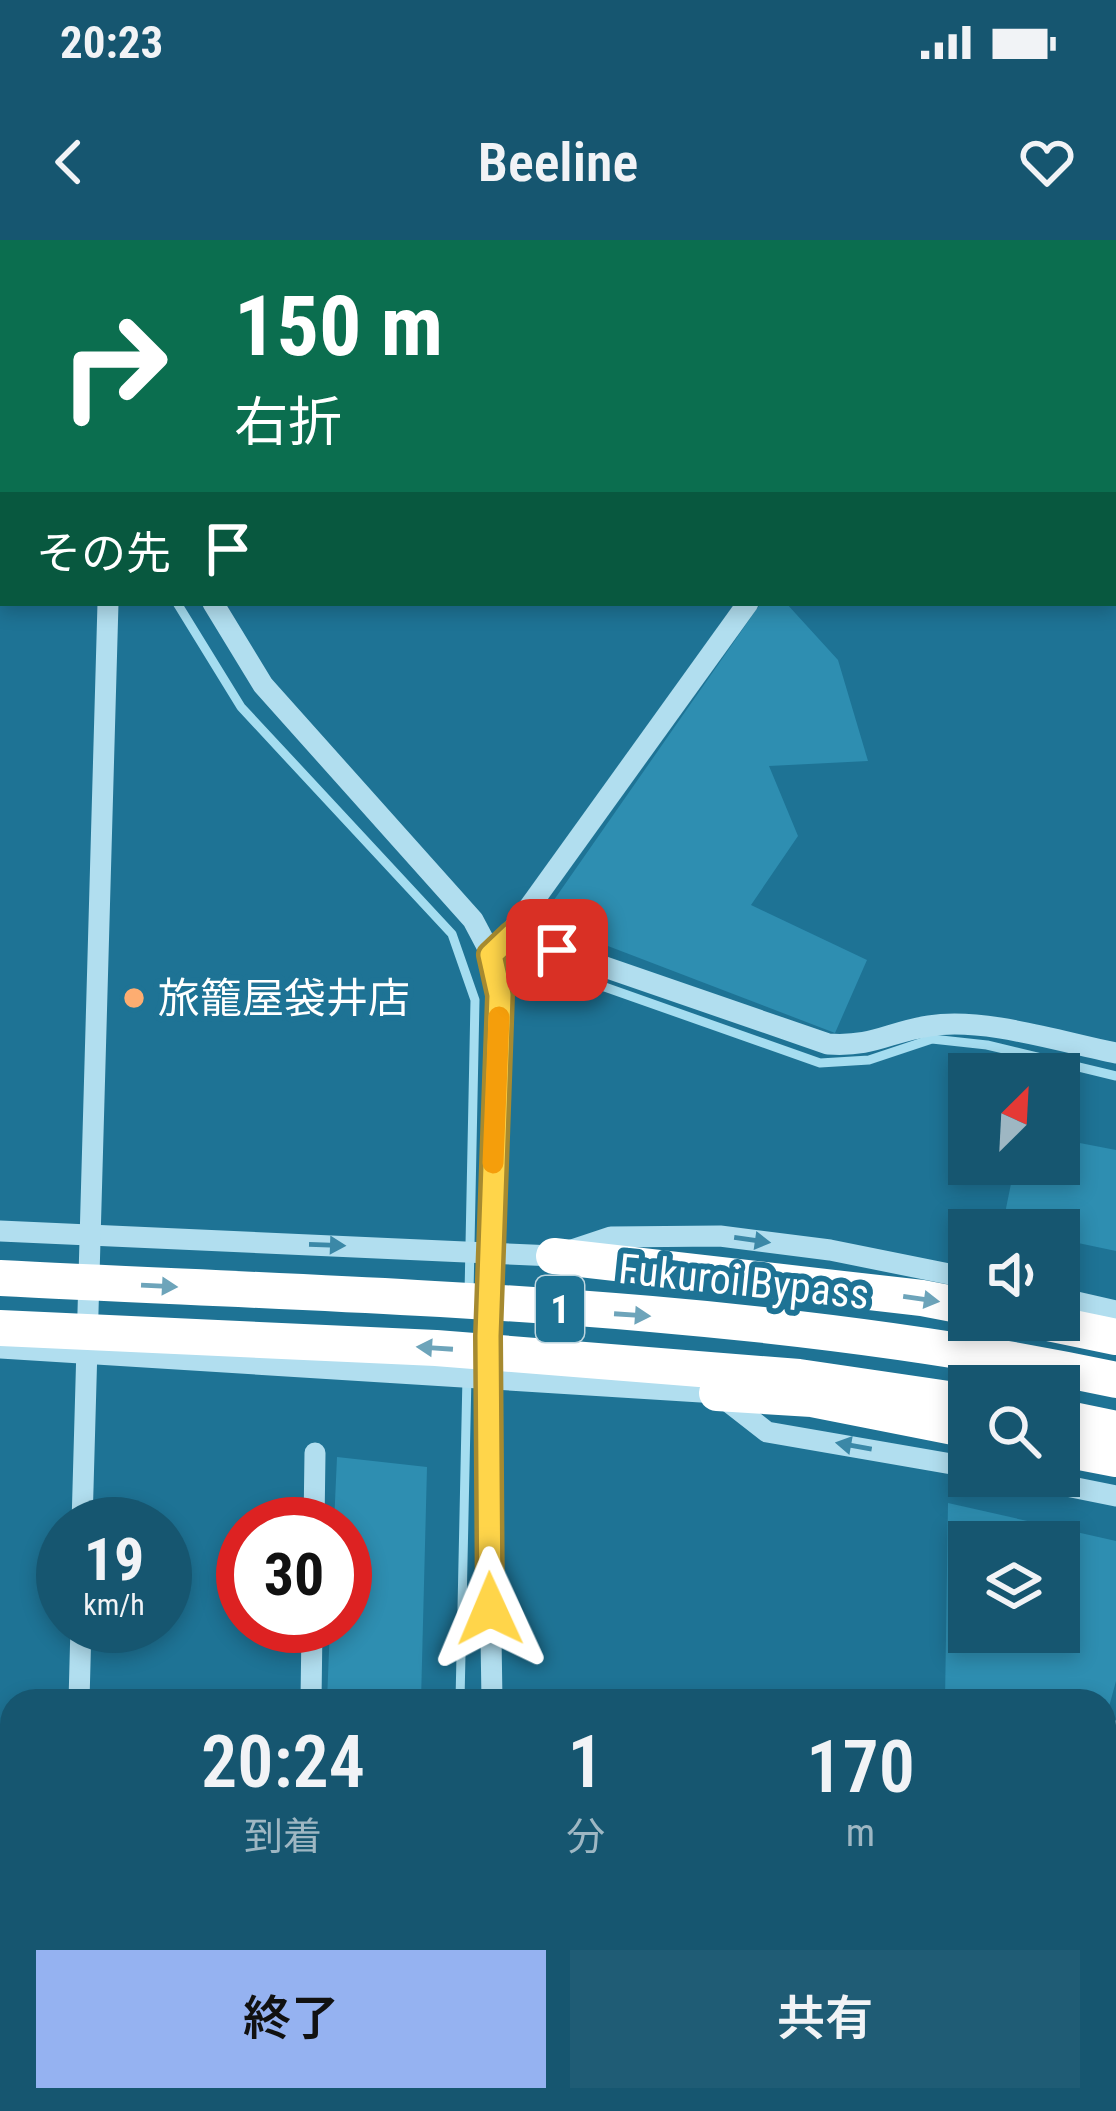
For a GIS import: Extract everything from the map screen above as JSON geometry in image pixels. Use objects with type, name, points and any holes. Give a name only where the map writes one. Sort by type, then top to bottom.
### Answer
[{"type":"highway","points":[[554,1256],[948,1303]]},
{"type":"highway","name":"Fukuroi Bypass","points":[[0,1278],[445,1300],[800,1327],[1116,1380]]},
{"type":"highway","name":"1","points":[[0,1328],[436,1348],[799,1377],[948,1399]]},
{"type":"highway","points":[[1080,1329],[1116,1336]]},
{"type":"highway","points":[[717,1394],[812,1399],[948,1426]]},
{"type":"highway","points":[[1080,1421],[1116,1429]]},
{"type":"highway","points":[[1080,1452],[1116,1459]]},
{"type":"street","points":[[82,1497],[108,606]]},
{"type":"street","points":[[215,606],[262,685],[473,920],[491,955],[500,995],[488,1378],[491,1689]]},
{"type":"street","points":[[491,955],[512,935],[746,606]]},
{"type":"street","points":[[512,935],[828,1044],[862,1046],[928,1026],[969,1024],[1116,1053]]},
{"type":"street","points":[[0,1231],[554,1256],[611,1238],[720,1236],[830,1250],[948,1274]]},
{"type":"street","points":[[1080,1303],[1116,1311]]},
{"type":"street","points":[[0,1348],[717,1394],[767,1432],[948,1463]]},
{"type":"street","points":[[314,1497],[315,1453]]},
{"type":"street","points":[[1080,1489],[1116,1496]]},
{"type":"street","points":[[80,1689],[81,1653]]},
{"type":"street","points":[[311,1689],[312,1653]]},
{"type":"shaded area","points":[[759,606],[789,606],[838,660],[868,761],[769,766],[798,836],[751,905],[867,960],[835,1033],[540,920]]},
{"type":"shaded area","points":[[1080,1143],[1116,1150],[1116,1251],[1080,1243],[1080,1209],[1006,1209],[1011,1185],[1080,1185]]},
{"type":"shaded area","points":[[337,1457],[427,1467],[421,1689],[327,1689],[329,1653],[372,1653],[372,1497],[335,1497]]},
{"type":"shaded area","points":[[948,1503],[1028,1521],[948,1521],[948,1653],[1080,1653],[1080,1533],[1116,1541],[1114,1689],[945,1689]]},
{"type":"waterway","points":[[179,606],[241,707],[452,934],[475,1000],[469,1294]]},
{"type":"waterway","points":[[497,949],[820,1063],[869,1060],[932,1039],[987,1045],[1116,1076]]},
{"type":"waterway","points":[[460,1689],[467,1376]]},
{"type":"slow traffic","points":[[493,1163],[499,1017]]},
{"type":"place","name":"旅籠屋袋井店","points":[[134,998]]},
{"type":"route","points":[[490,1609],[488,1336],[500,995],[491,955],[512,935],[557,950]]}]
